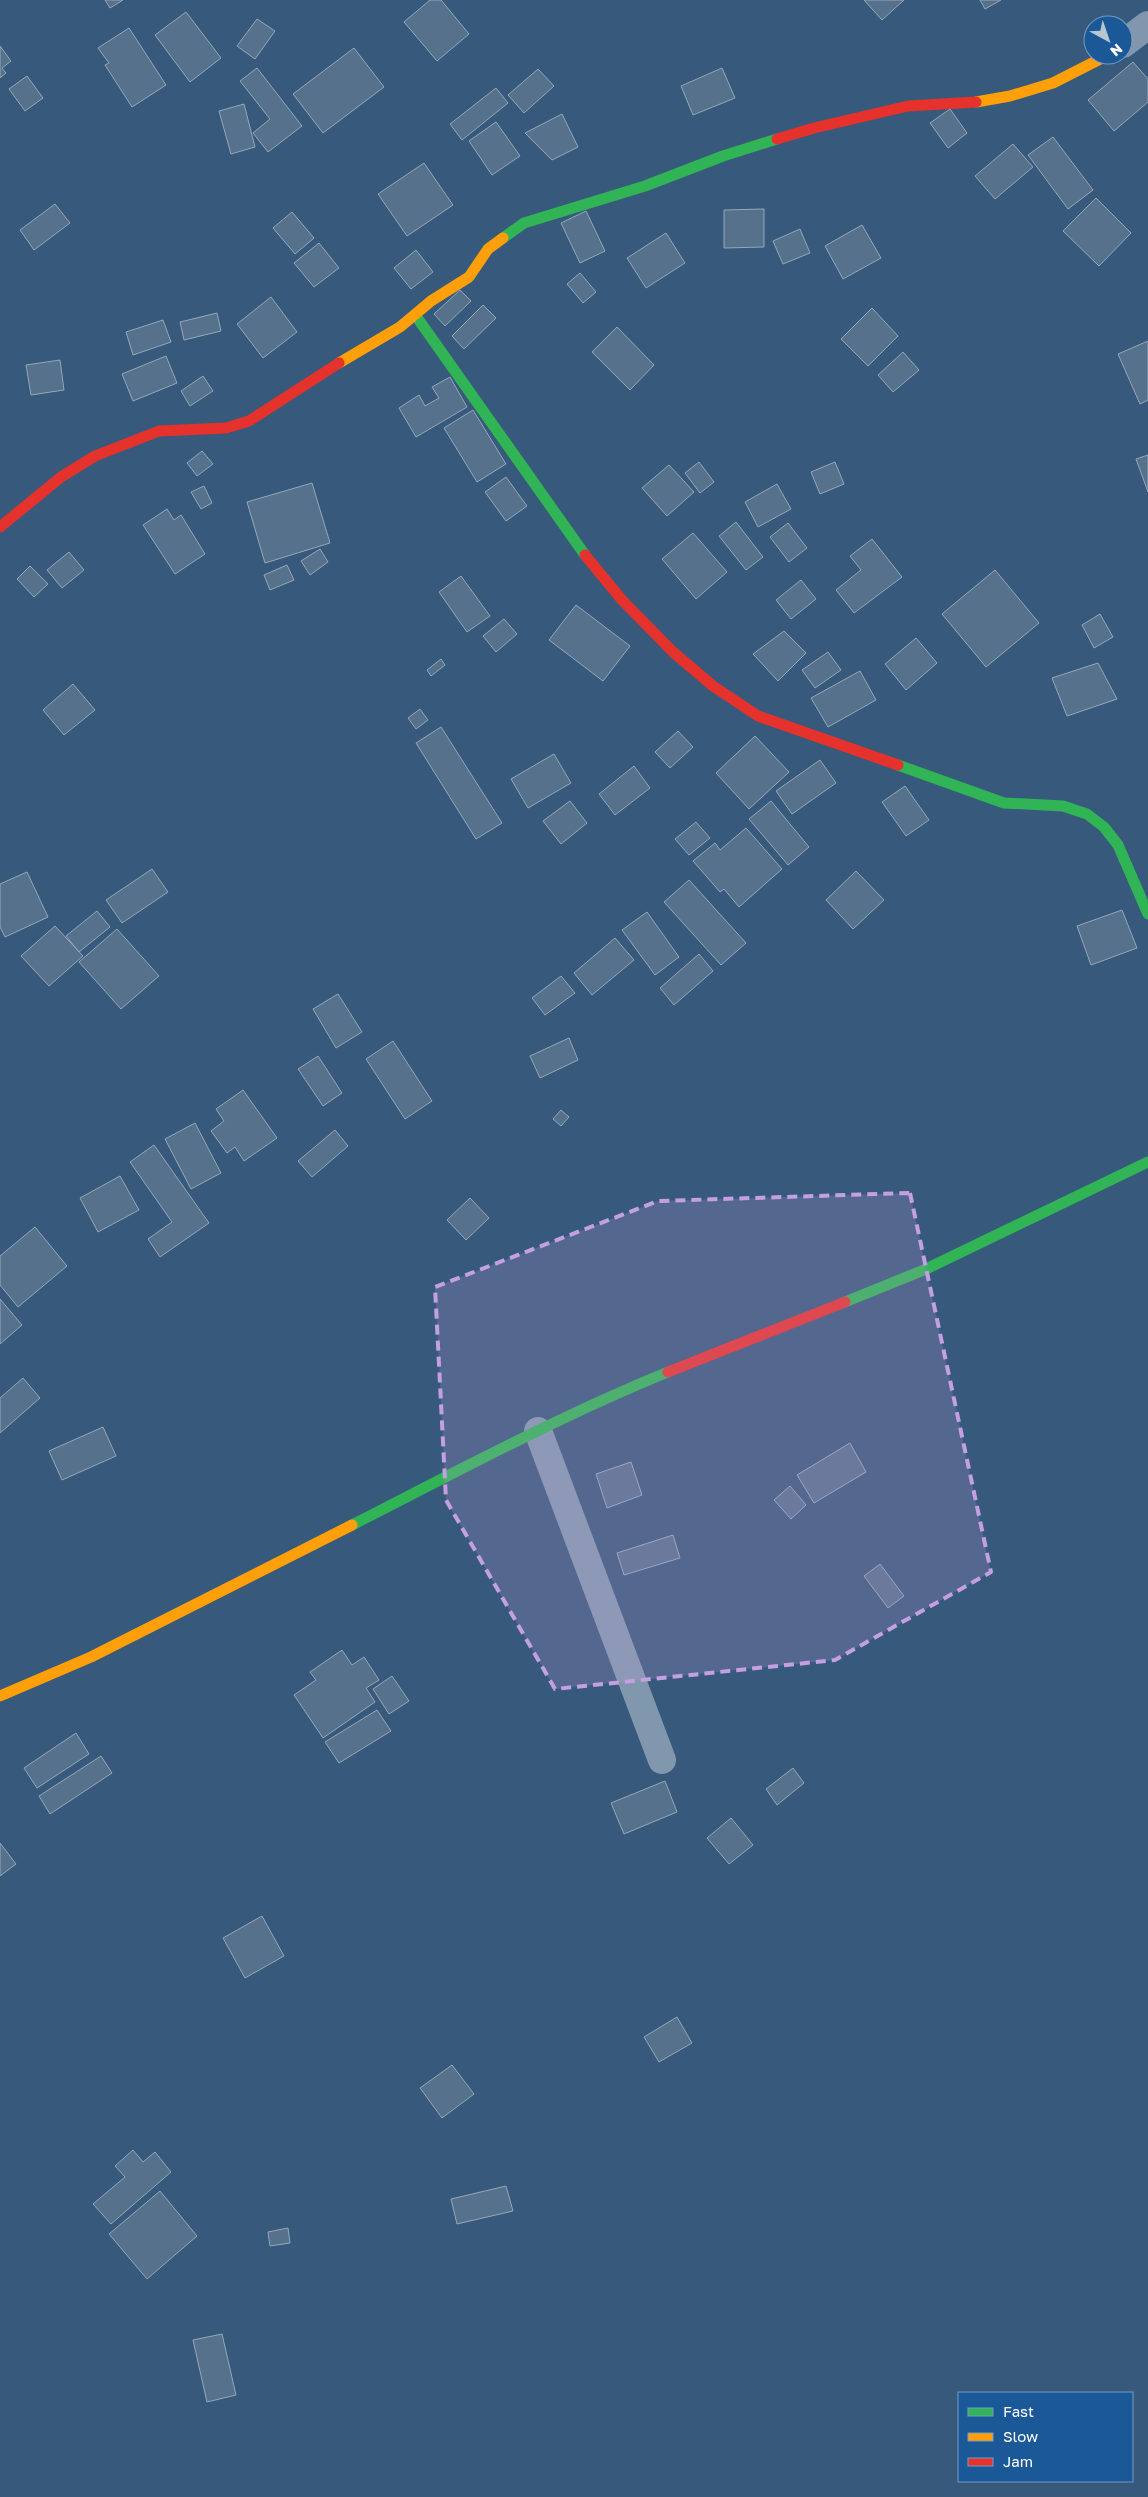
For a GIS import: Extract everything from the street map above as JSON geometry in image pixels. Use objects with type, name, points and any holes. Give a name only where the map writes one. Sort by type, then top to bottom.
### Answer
[{"type":"street","points":[[1133,36],[1148,25]]},
{"type":"street","points":[[0,526],[61,477],[94,456],[145,434],[159,431],[226,428],[249,420],[296,393],[360,349],[400,327],[416,316],[431,301],[470,277],[482,255],[491,246],[524,223],[645,186],[722,156],[814,128],[908,106],[964,104],[1010,96],[1052,83],[1088,65]]},
{"type":"street","points":[[416,316],[521,462],[579,548],[635,613],[673,652],[706,680],[758,716],[831,744],[1004,803],[1063,806],[1087,814],[1104,827],[1118,845],[1148,914]]},
{"type":"street","points":[[0,1696],[91,1657],[538,1431],[627,1389],[924,1270],[1148,1162]]},
{"type":"street","points":[[538,1431],[662,1760]]},
{"type":"highlighted area","points":[[910,1193],[991,1572],[835,1660],[555,1689],[446,1500],[435,1287],[658,1201]]},
{"type":"building","points":[[105,0],[123,0],[110,8]]},
{"type":"building","points":[[430,0],[441,0],[469,34],[437,61],[404,22]]},
{"type":"building","points":[[864,0],[904,0],[882,20]]},
{"type":"building","points":[[980,0],[1001,0],[985,9]]},
{"type":"building","points":[[186,12],[221,58],[190,82],[155,35]]},
{"type":"building","points":[[257,19],[275,31],[255,59],[237,46]]},
{"type":"building","points":[[129,28],[166,85],[132,107],[105,65],[109,63],[98,48]]},
{"type":"building","points":[[0,46],[11,61],[2,68],[6,73],[0,78]]},
{"type":"building","points":[[354,48],[384,87],[323,133],[293,94]]},
{"type":"building","points":[[1133,62],[1148,79],[1148,102],[1114,131],[1088,100],[1129,65],[1133,65]]},
{"type":"building","points":[[257,68],[302,126],[268,152],[253,133],[270,119],[240,81]]},
{"type":"building","points":[[722,68],[735,98],[693,115],[681,86]]},
{"type":"building","points":[[538,69],[554,86],[524,113],[508,95]]},
{"type":"building","points":[[27,76],[43,98],[25,111],[9,89]]},
{"type":"building","points":[[496,88],[508,103],[462,140],[450,124]]},
{"type":"building","points":[[244,104],[255,147],[231,154],[219,111]]},
{"type":"building","points":[[950,109],[967,133],[948,148],[930,123]]},
{"type":"building","points":[[562,114],[578,147],[552,160],[525,133]]},
{"type":"building","points":[[496,122],[520,156],[492,175],[469,141]]},
{"type":"building","points":[[1053,137],[1093,190],[1068,209],[1028,155]]},
{"type":"building","points":[[1013,144],[1033,167],[995,199],[975,176]]},
{"type":"building","points":[[424,163],[453,205],[407,236],[378,194]]},
{"type":"building","points":[[1096,198],[1131,233],[1099,266],[1063,231]]},
{"type":"building","points":[[55,204],[70,223],[34,250],[20,230]]},
{"type":"building","points":[[764,209],[764,247],[724,248],[724,210]]},
{"type":"building","points":[[586,211],[605,251],[580,263],[561,223]]},
{"type":"building","points":[[292,212],[314,238],[295,254],[273,228]]},
{"type":"building","points":[[862,225],[881,258],[843,279],[825,246]]},
{"type":"building","points":[[800,229],[810,253],[783,264],[773,241]]},
{"type":"building","points":[[666,233],[685,263],[646,288],[627,258]]},
{"type":"building","points":[[319,243],[339,268],[314,287],[294,263]]},
{"type":"building","points":[[416,250],[433,272],[411,289],[394,268]]},
{"type":"building","points":[[580,273],[596,292],[583,303],[567,284]]},
{"type":"building","points":[[460,290],[471,301],[445,326],[434,314]]},
{"type":"building","points":[[271,297],[297,332],[263,358],[237,324]]},
{"type":"building","points":[[483,305],[496,318],[464,349],[452,336]]},
{"type":"building","points":[[872,308],[898,336],[868,366],[841,339]]},
{"type":"building","points":[[217,313],[221,331],[184,340],[180,322]]},
{"type":"building","points":[[163,320],[171,342],[133,355],[126,332]]},
{"type":"building","points":[[617,327],[654,365],[630,390],[592,352]]},
{"type":"building","points":[[1148,341],[1148,400],[1140,404],[1118,354]]},
{"type":"building","points":[[903,352],[919,370],[893,392],[878,375]]},
{"type":"building","points":[[166,356],[177,383],[133,401],[122,374]]},
{"type":"building","points":[[60,360],[64,390],[31,395],[26,365]]},
{"type":"building","points":[[203,376],[213,391],[190,406],[181,391]]},
{"type":"building","points":[[450,377],[467,407],[416,437],[399,408],[419,395],[425,406],[439,398],[432,387]]},
{"type":"building","points":[[473,410],[506,464],[477,482],[444,428]]},
{"type":"building","points":[[202,451],[213,464],[197,476],[187,463]]},
{"type":"building","points":[[1148,455],[1148,492],[1136,459]]},
{"type":"building","points":[[699,462],[714,482],[700,493],[685,473]]},
{"type":"building","points":[[835,462],[844,484],[820,494],[811,472]]},
{"type":"building","points":[[669,465],[694,492],[667,516],[642,488]]},
{"type":"building","points":[[506,477],[527,506],[506,521],[485,492]]},
{"type":"building","points":[[312,483],[330,543],[265,563],[247,502]]},
{"type":"building","points":[[777,484],[791,509],[758,527],[745,502]]},
{"type":"building","points":[[204,486],[212,503],[201,509],[191,492]]},
{"type":"building","points":[[167,509],[174,520],[181,515],[205,554],[175,574],[143,525]]},
{"type":"building","points":[[736,522],[763,557],[746,570],[719,536]]},
{"type":"building","points":[[788,523],[807,548],[789,562],[770,537]]},
{"type":"building","points":[[693,533],[727,572],[696,599],[662,559]]},
{"type":"building","points":[[872,539],[902,577],[854,613],[836,590],[861,570],[850,556]]},
{"type":"building","points":[[320,549],[328,562],[310,575],[301,561]]},
{"type":"building","points":[[69,552],[84,570],[62,588],[47,570]]},
{"type":"building","points":[[287,565],[294,580],[270,590],[264,575]]},
{"type":"building","points":[[30,566],[48,584],[34,597],[17,579]]},
{"type":"building","points":[[995,570],[1039,623],[986,667],[942,614]]},
{"type":"building","points":[[461,576],[490,616],[467,632],[439,592]]},
{"type":"building","points":[[801,580],[816,599],[791,619],[776,600]]},
{"type":"building","points":[[576,605],[630,646],[603,681],[549,640]]},
{"type":"building","points":[[1100,614],[1113,637],[1094,648],[1082,625]]},
{"type":"building","points":[[504,619],[517,634],[496,652],[483,636]]},
{"type":"building","points":[[784,631],[806,653],[778,681],[753,654]]},
{"type":"building","points":[[916,638],[937,663],[906,690],[885,664]]},
{"type":"building","points":[[828,652],[841,670],[815,688],[802,670]]},
{"type":"building","points":[[441,659],[445,665],[431,676],[427,670]]},
{"type":"building","points":[[1098,663],[1117,699],[1067,716],[1052,678]]},
{"type":"building","points":[[860,671],[876,700],[828,727],[811,698]]},
{"type":"building","points":[[73,684],[95,710],[64,735],[43,710]]},
{"type":"building","points":[[420,709],[428,720],[416,729],[408,718]]},
{"type":"building","points":[[441,727],[502,823],[476,839],[416,743]]},
{"type":"building","points":[[678,731],[693,747],[670,768],[655,752]]},
{"type":"building","points":[[755,736],[789,772],[749,809],[716,773]]},
{"type":"building","points":[[554,754],[571,783],[528,808],[511,779]]},
{"type":"building","points":[[820,760],[836,783],[792,814],[776,791]]},
{"type":"building","points":[[634,766],[650,788],[615,815],[599,794]]},
{"type":"building","points":[[905,786],[929,820],[906,836],[882,802]]},
{"type":"building","points":[[570,801],[587,823],[561,844],[543,821]]},
{"type":"building","points":[[771,801],[809,847],[788,865],[749,819]]},
{"type":"building","points":[[696,822],[710,838],[689,855],[675,839]]},
{"type":"building","points":[[746,828],[782,869],[739,907],[724,889],[720,892],[693,861],[715,843],[720,850]]},
{"type":"building","points":[[152,869],[168,892],[122,923],[106,900]]},
{"type":"building","points":[[856,871],[884,900],[853,929],[826,900]]},
{"type":"building","points":[[27,872],[48,917],[5,937],[0,927],[0,884]]},
{"type":"building","points":[[689,880],[746,943],[721,965],[664,902]]},
{"type":"building","points":[[1122,910],[1137,948],[1091,965],[1077,926]]},
{"type":"building","points":[[97,911],[110,927],[79,952],[66,936]]},
{"type":"building","points":[[647,912],[679,957],[655,975],[622,930]]},
{"type":"building","points":[[55,926],[83,956],[49,986],[21,956]]},
{"type":"building","points":[[117,929],[159,976],[121,1009],[79,962]]},
{"type":"building","points":[[615,938],[634,960],[592,995],[574,973]]},
{"type":"building","points":[[699,954],[713,971],[674,1005],[660,988]]},
{"type":"building","points":[[561,976],[575,993],[545,1015],[532,998]]},
{"type":"building","points":[[338,994],[362,1032],[336,1048],[313,1009]]},
{"type":"building","points":[[569,1038],[578,1060],[540,1078],[530,1056]]},
{"type":"building","points":[[393,1041],[432,1101],[405,1119],[366,1059]]},
{"type":"building","points":[[318,1056],[342,1093],[323,1106],[298,1069]]},
{"type":"building","points":[[243,1090],[277,1138],[244,1161],[235,1147],[227,1153],[211,1131],[224,1121],[216,1109]]},
{"type":"building","points":[[561,1110],[569,1117],[561,1126],[553,1119]]},
{"type":"building","points":[[195,1123],[221,1173],[191,1189],[165,1139]]},
{"type":"building","points":[[335,1130],[348,1146],[312,1177],[298,1161]]},
{"type":"building","points":[[154,1145],[209,1223],[160,1257],[148,1239],[172,1222],[130,1162]]},
{"type":"building","points":[[120,1176],[139,1210],[98,1232],[80,1198]]},
{"type":"building","points":[[470,1198],[489,1218],[466,1240],[447,1220]]},
{"type":"building","points":[[35,1227],[67,1266],[18,1307],[0,1285],[0,1256]]},
{"type":"building","points":[[0,1299],[22,1325],[0,1344]]},
{"type":"building","points":[[23,1378],[40,1398],[0,1433],[0,1398]]},
{"type":"building","points":[[103,1427],[116,1456],[62,1480],[49,1451]]},
{"type":"building","points":[[850,1443],[866,1472],[814,1503],[797,1475]]},
{"type":"building","points":[[631,1462],[642,1495],[607,1508],[596,1474]]},
{"type":"building","points":[[790,1486],[806,1505],[791,1519],[774,1500]]},
{"type":"building","points":[[673,1535],[680,1558],[624,1575],[617,1553]]},
{"type":"building","points":[[880,1564],[904,1596],[888,1608],[864,1576]]},
{"type":"building","points":[[342,1650],[352,1665],[364,1657],[379,1680],[366,1688],[375,1702],[323,1738],[294,1695],[316,1680],[310,1672]]},
{"type":"building","points":[[392,1676],[409,1701],[389,1714],[373,1689]]},
{"type":"building","points":[[377,1710],[391,1731],[339,1763],[325,1742]]},
{"type":"building","points":[[76,1733],[89,1754],[37,1788],[24,1768]]},
{"type":"building","points":[[101,1756],[112,1773],[50,1814],[39,1796]]},
{"type":"building","points":[[793,1768],[804,1783],[777,1805],[766,1789]]},
{"type":"building","points":[[665,1781],[677,1812],[624,1834],[611,1803]]},
{"type":"building","points":[[731,1818],[753,1845],[729,1864],[707,1838]]},
{"type":"building","points":[[0,1843],[16,1864],[0,1876]]},
{"type":"building","points":[[262,1916],[284,1956],[245,1978],[223,1938]]},
{"type":"building","points":[[677,2017],[692,2043],[659,2062],[644,2037]]},
{"type":"building","points":[[452,2065],[474,2094],[442,2118],[420,2088]]},
{"type":"building","points":[[133,2150],[143,2162],[155,2152],[171,2172],[111,2224],[93,2204],[125,2177],[115,2166]]},
{"type":"building","points":[[506,2186],[513,2211],[457,2224],[451,2199]]},
{"type":"building","points":[[160,2191],[197,2236],[147,2279],[109,2234]]},
{"type":"building","points":[[288,2228],[290,2243],[270,2246],[268,2232]]},
{"type":"building","points":[[222,2334],[236,2395],[207,2402],[193,2340]]},
{"type":"traffic: fast","points":[[503,238],[524,223],[645,186],[723,156],[777,139]]},
{"type":"traffic: fast","points":[[416,316],[585,555]]},
{"type":"traffic: fast","points":[[898,765],[1004,803],[1063,806],[1087,814],[1104,827],[1118,845],[1148,914]]},
{"type":"traffic: fast","points":[[845,1302],[924,1270],[1148,1162]]},
{"type":"traffic: fast","points":[[352,1525],[548,1426],[668,1372]]},
{"type":"traffic: slow","points":[[976,102],[1010,96],[1053,83],[1088,65]]},
{"type":"traffic: slow","points":[[339,363],[400,327],[431,301],[469,277],[488,249],[503,238]]},
{"type":"traffic: slow","points":[[0,1696],[91,1657],[352,1525]]},
{"type":"traffic: jam","points":[[777,139],[814,128],[908,106],[976,102]]},
{"type":"traffic: jam","points":[[0,527],[61,477],[95,456],[159,431],[226,428],[249,421],[339,363]]},
{"type":"traffic: jam","points":[[585,555],[622,600],[673,652],[713,686],[758,716],[898,765]]},
{"type":"traffic: jam","points":[[668,1372],[845,1302]]}]
